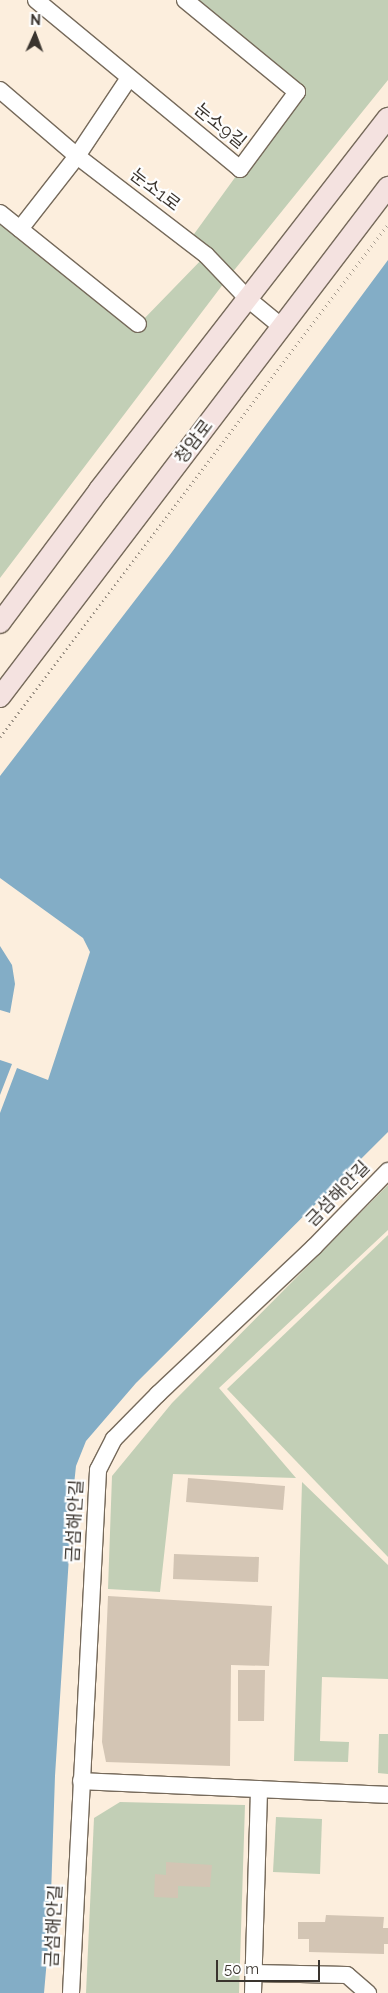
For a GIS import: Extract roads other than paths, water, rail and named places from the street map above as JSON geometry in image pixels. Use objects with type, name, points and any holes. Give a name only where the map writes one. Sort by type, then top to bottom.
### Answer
[{"type":"main road","points":[[0,623],[99,490],[388,118]]},
{"type":"main road","name":"청암로","points":[[0,696],[388,187]]},
{"type":"street","name":"눈소9길","points":[[36,0],[240,169],[297,92],[185,0]]},
{"type":"street","points":[[20,229],[77,156],[129,78]]},
{"type":"street","name":"눈소1로","points":[[0,90],[77,156],[194,245],[248,298],[282,327]]},
{"type":"street","points":[[0,213],[138,324]]},
{"type":"street","name":"금섬해안길","points":[[71,1993],[98,1470],[114,1438],[314,1247],[388,1171]]},
{"type":"street","points":[[81,1781],[388,1795]]},
{"type":"street","points":[[253,1993],[259,1789]]},
{"type":"street","points":[[254,1973],[347,1975],[368,1993]]},
{"type":"water","points":[[388,260],[388,1132],[136,1383],[86,1441],[76,1466],[73,1494],[55,1776],[50,1925],[44,1993],[0,1993],[0,776],[169,556]]}]
